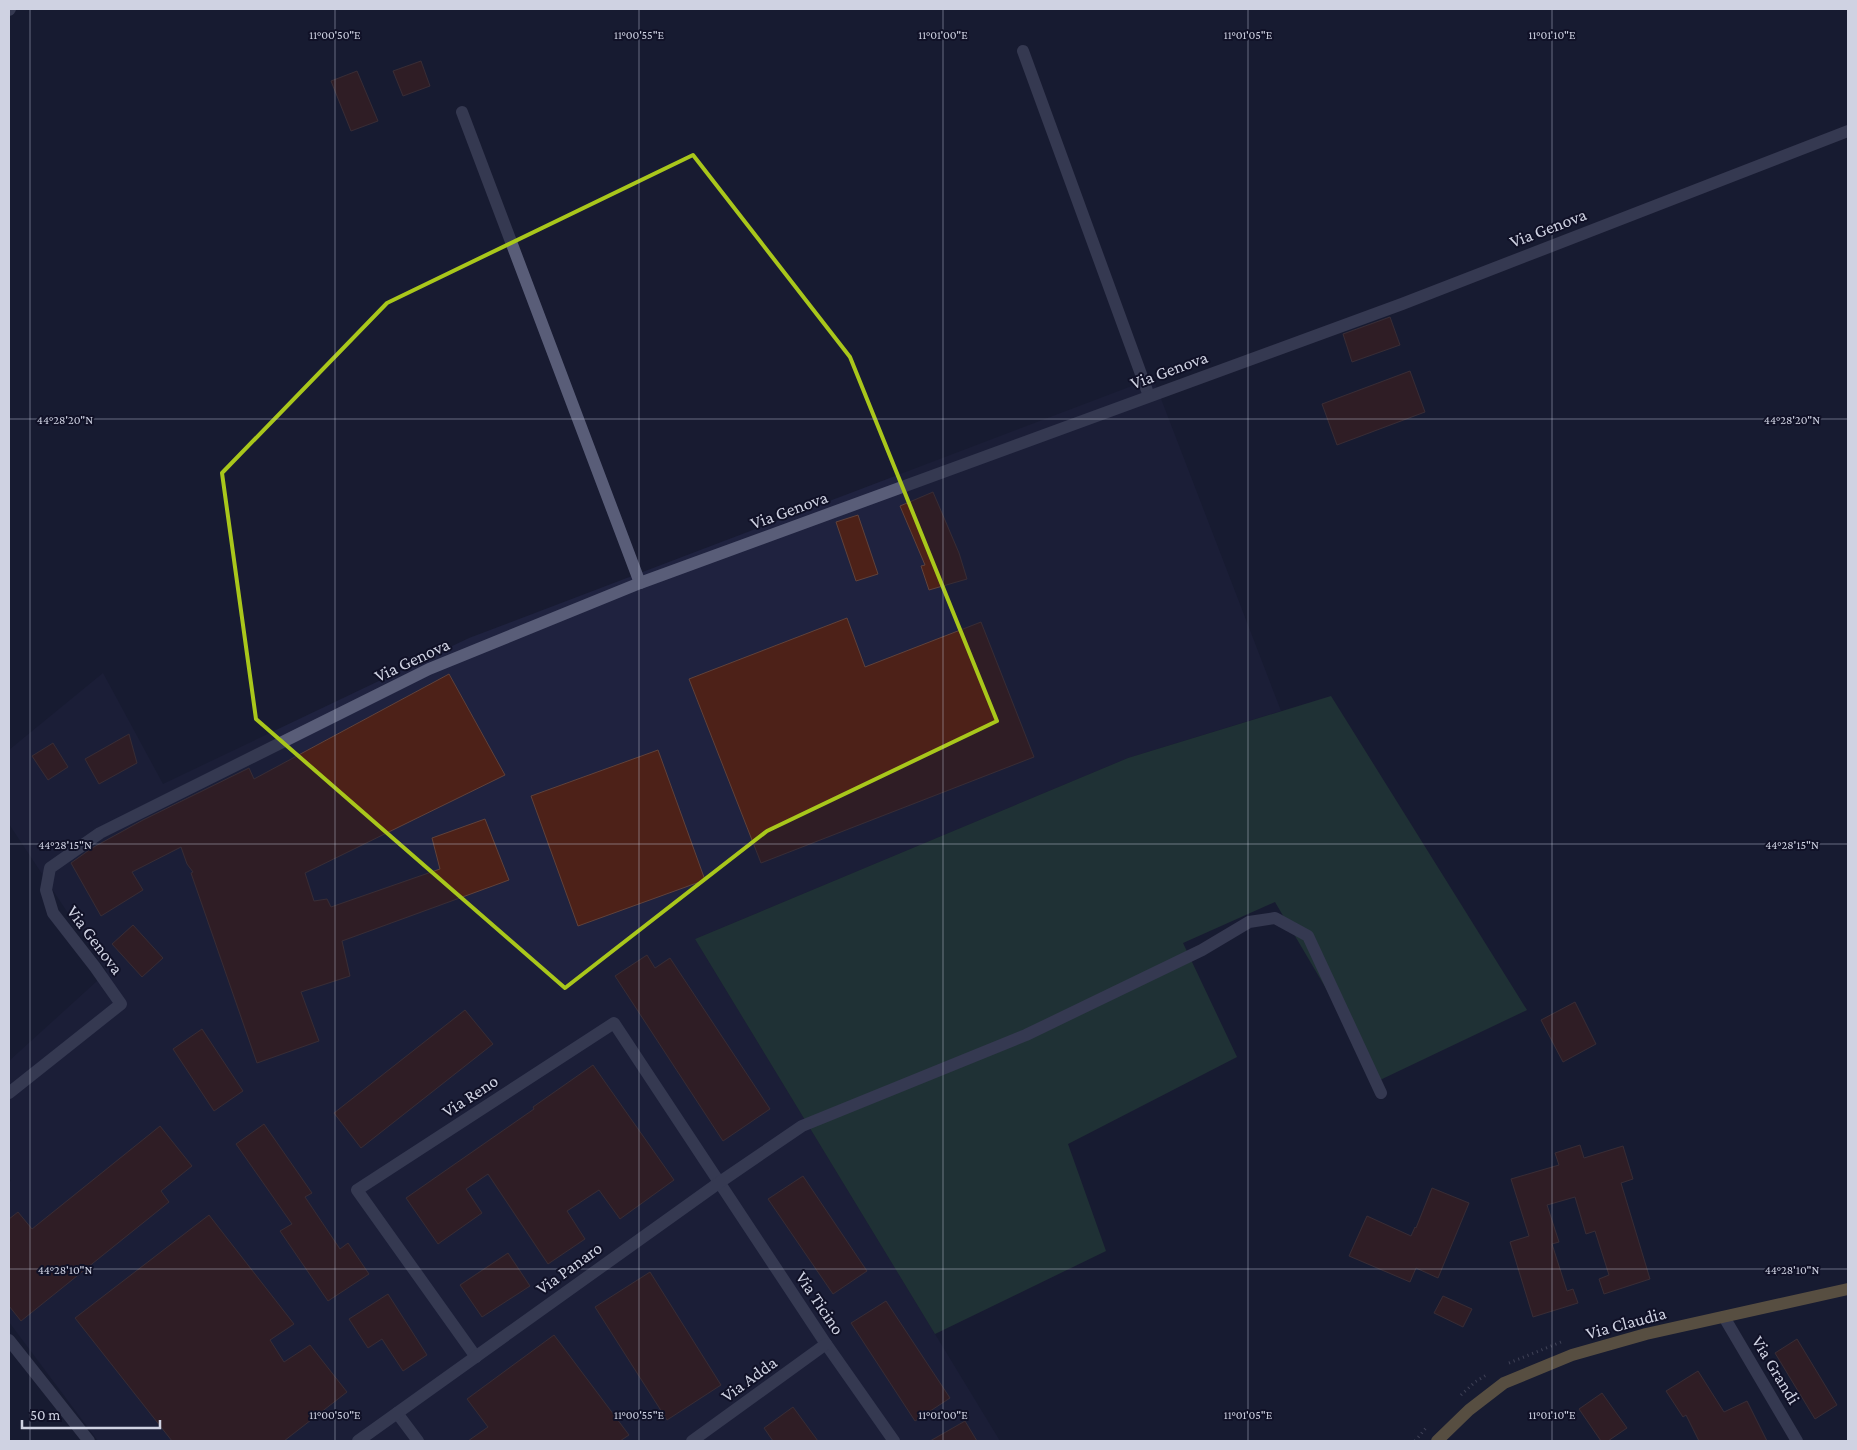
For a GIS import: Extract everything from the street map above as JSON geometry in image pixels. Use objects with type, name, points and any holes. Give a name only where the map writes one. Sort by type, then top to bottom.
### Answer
[{"type":"main road","name":"Via Claudia","points":[[1437,1441],[1469,1410],[1504,1384],[1572,1355],[1646,1334],[1848,1289]]},
{"type":"street","points":[[1024,51],[1150,396]]},
{"type":"street","points":[[462,112],[640,583]]},
{"type":"street","name":"Via Genova","points":[[9,1093],[121,1004],[95,967],[52,913],[46,890],[50,868],[100,833],[429,669],[640,583],[1402,304],[1848,131]]},
{"type":"street","name":"Via Panaro","points":[[358,1441],[720,1182],[802,1126],[1026,1035],[1202,950],[1249,922],[1275,918],[1308,936],[1381,1093]]},
{"type":"street","name":"Via Reno","points":[[476,1357],[357,1190],[614,1023],[720,1182]]},
{"type":"street","name":"Via Ticino","points":[[720,1182],[826,1344],[894,1441]]},
{"type":"street","name":"Via Grandi","points":[[1724,1317],[1798,1441]]},
{"type":"street","points":[[9,1340],[89,1441]]},
{"type":"street","name":"Via Adda","points":[[692,1441],[826,1344]]},
{"type":"street","points":[[397,1413],[418,1441]]},
{"type":"highlighted area","points":[[693,155],[850,357],[997,721],[767,831],[565,988],[256,719],[222,473],[387,303]]},
{"type":"shaded area","points":[[1153,378],[1281,711],[1128,758],[695,939],[1000,1441],[98,1441],[9,1322],[9,1182],[11,1181],[9,1178],[9,1061],[107,972],[9,824],[9,750],[103,673],[163,784],[469,638]]},
{"type":"green space","points":[[1331,696],[1527,1010],[1380,1080],[1275,902],[1183,943],[1237,1057],[1068,1144],[1106,1251],[935,1334],[695,939],[1128,758]]},
{"type":"building","points":[[421,61],[430,86],[403,96],[393,71]]},
{"type":"building","points":[[357,71],[378,121],[351,131],[331,81]]},
{"type":"building","points":[[1390,317],[1400,345],[1352,362],[1343,334]]},
{"type":"building","points":[[1410,371],[1425,412],[1337,445],[1322,404]]},
{"type":"building","points":[[933,492],[959,553],[967,579],[929,590],[921,566],[925,565],[900,506]]},
{"type":"building","points":[[858,515],[878,574],[856,581],[836,522]]},
{"type":"building","points":[[847,618],[865,667],[981,622],[1034,757],[761,863],[689,679]]},
{"type":"building","points":[[449,674],[505,775],[305,873],[314,901],[327,899],[331,907],[440,869],[432,838],[485,819],[509,880],[342,941],[350,976],[301,992],[319,1041],[257,1063],[191,873],[193,872],[187,864],[181,847],[132,872],[143,890],[101,916],[71,863],[92,848],[143,820],[249,768],[254,779]]},
{"type":"building","points":[[129,734],[137,763],[99,784],[85,759]]},
{"type":"building","points":[[53,743],[68,767],[48,780],[32,756]]},
{"type":"building","points":[[658,750],[705,880],[578,926],[531,796]]},
{"type":"building","points":[[133,925],[163,958],[142,977],[112,944]]},
{"type":"building","points":[[647,955],[655,968],[670,958],[770,1109],[723,1141],[615,976]]},
{"type":"building","points":[[1575,1002],[1596,1044],[1563,1062],[1541,1020]]},
{"type":"building","points":[[465,1010],[493,1044],[361,1148],[334,1113]]},
{"type":"building","points":[[202,1029],[243,1091],[214,1111],[173,1049]]},
{"type":"building","points":[[593,1065],[674,1180],[620,1219],[599,1190],[567,1211],[585,1239],[548,1264],[488,1174],[466,1189],[482,1213],[438,1244],[406,1198],[534,1109],[533,1107]]},
{"type":"building","points":[[264,1124],[312,1193],[305,1197],[340,1249],[348,1243],[369,1274],[328,1301],[280,1231],[292,1224],[236,1144]]},
{"type":"building","points":[[160,1126],[192,1166],[161,1191],[169,1202],[21,1321],[9,1306],[9,1219],[18,1212],[32,1229]]},
{"type":"building","points":[[1580,1145],[1584,1158],[1623,1146],[1633,1179],[1621,1183],[1650,1279],[1604,1294],[1599,1279],[1609,1275],[1595,1231],[1586,1234],[1575,1197],[1547,1205],[1559,1242],[1552,1244],[1567,1291],[1573,1289],[1578,1303],[1533,1317],[1510,1242],[1529,1236],[1511,1179],[1559,1165],[1555,1153]]},
{"type":"building","points":[[803,1176],[867,1271],[833,1294],[768,1199]]},
{"type":"building","points":[[1432,1188],[1469,1203],[1438,1278],[1416,1268],[1410,1282],[1349,1256],[1367,1216],[1411,1236]]},
{"type":"building","points":[[209,1215],[294,1324],[270,1340],[284,1362],[310,1345],[347,1392],[284,1441],[172,1441],[75,1318]]},
{"type":"building","points":[[508,1253],[530,1286],[482,1317],[460,1285]]},
{"type":"building","points":[[650,1272],[721,1385],[667,1420],[595,1307]]},
{"type":"building","points":[[388,1294],[427,1355],[403,1371],[382,1339],[368,1348],[349,1319]]},
{"type":"building","points":[[1443,1296],[1472,1309],[1463,1327],[1434,1313]]},
{"type":"building","points":[[886,1301],[950,1398],[915,1421],[851,1323]]},
{"type":"building","points":[[554,1335],[629,1435],[620,1441],[468,1441],[488,1427],[467,1399]]},
{"type":"building","points":[[1797,1339],[1837,1405],[1815,1419],[1775,1353]]},
{"type":"building","points":[[1698,1371],[1724,1412],[1747,1401],[1767,1441],[1699,1441],[1686,1415],[1683,1417],[1666,1391]]},
{"type":"building","points":[[1602,1393],[1627,1428],[1608,1441],[1601,1441],[1579,1409]]},
{"type":"building","points":[[793,1407],[818,1441],[773,1441],[764,1428]]},
{"type":"building","points":[[965,1421],[977,1441],[930,1441]]}]
